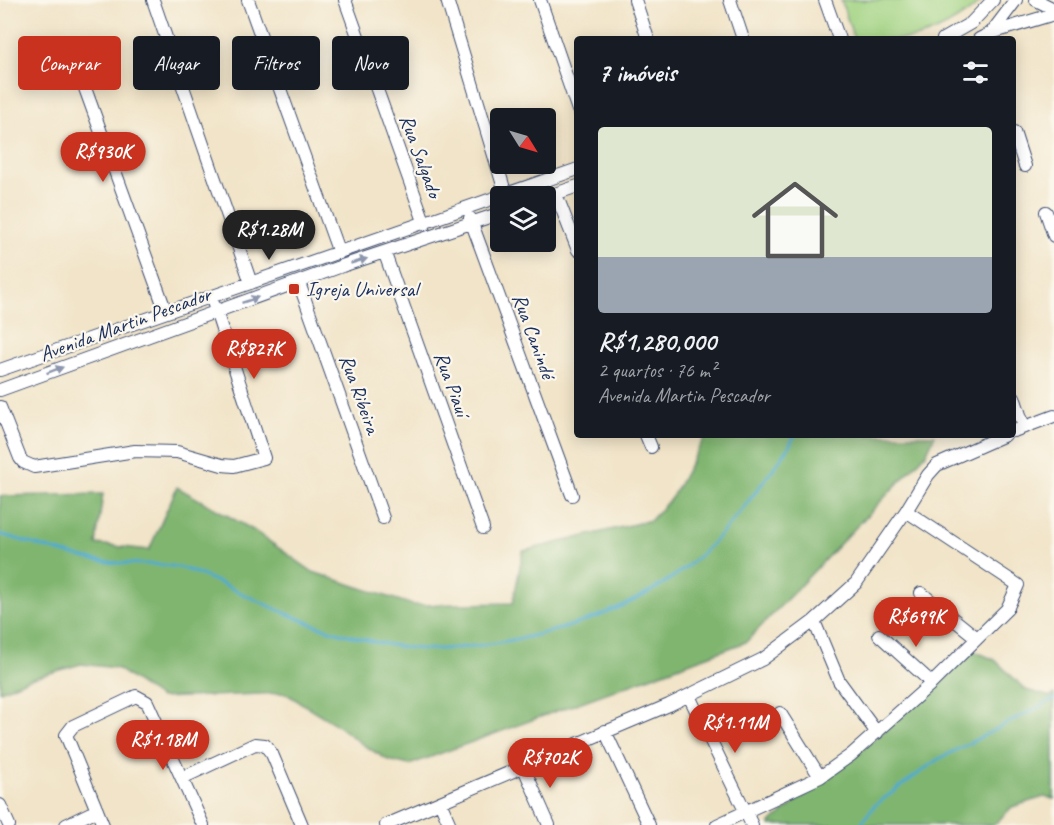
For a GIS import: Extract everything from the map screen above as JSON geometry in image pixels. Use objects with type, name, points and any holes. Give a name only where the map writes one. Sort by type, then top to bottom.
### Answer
[{"type":"street","points":[[153,0],[251,283]]},
{"type":"street","points":[[248,0],[339,254]]},
{"type":"street","name":"Rua Salgado","points":[[345,0],[425,224]]},
{"type":"street","points":[[447,0],[499,186]]},
{"type":"street","points":[[540,0],[574,98]]},
{"type":"street","points":[[635,0],[647,36]]},
{"type":"street","points":[[730,0],[742,36]]},
{"type":"street","points":[[825,0],[838,36]]},
{"type":"street","points":[[950,36],[981,15],[993,0]]},
{"type":"street","points":[[985,36],[1017,0]]},
{"type":"street","points":[[1036,0],[1054,9]]},
{"type":"street","points":[[987,36],[1054,14]]},
{"type":"street","points":[[86,90],[166,312]]},
{"type":"street","points":[[1016,138],[1025,166]]},
{"type":"street","name":"Avenida Martin Pescador","points":[[530,186],[574,170]]},
{"type":"street","points":[[556,193],[574,187]]},
{"type":"street","name":"Avenida Martin Pescador","points":[[0,370],[490,200]]},
{"type":"street","points":[[472,224],[470,219],[472,213],[490,205]]},
{"type":"street","points":[[556,205],[574,242]]},
{"type":"street","points":[[435,236],[441,229],[461,221],[464,216],[462,210]]},
{"type":"street","points":[[1046,212],[1054,236]]},
{"type":"street","name":"Avenida Martin Pescador","points":[[0,390],[342,266],[385,254],[490,217]]},
{"type":"street","name":"Rua Canindé","points":[[472,224],[572,495]]},
{"type":"street","name":"Rua Piauí","points":[[385,254],[483,528]]},
{"type":"street","name":"Rua Ribeira","points":[[299,283],[383,519]]},
{"type":"street","points":[[0,407],[20,458],[28,466],[34,467],[135,451],[177,452],[222,465],[234,466],[264,458],[212,297]]},
{"type":"street","points":[[1016,410],[1019,429],[1054,416]]},
{"type":"street","points":[[647,438],[651,447]]},
{"type":"street","points":[[386,825],[689,696],[763,659],[814,621],[856,583],[937,465],[998,438]]},
{"type":"street","points":[[717,825],[820,777],[851,755],[932,683],[1007,609],[1018,585],[906,511]]},
{"type":"street","points":[[921,593],[977,638]]},
{"type":"street","points":[[814,621],[838,681],[877,733]]},
{"type":"street","points":[[879,635],[932,683]]},
{"type":"street","points":[[103,825],[67,739],[68,730],[136,696],[147,702],[203,825]]},
{"type":"street","points":[[689,696],[752,825]]},
{"type":"street","points":[[780,713],[820,777]]},
{"type":"street","points":[[605,731],[649,825]]},
{"type":"street","points":[[183,778],[255,744],[265,745],[272,754],[302,825]]},
{"type":"street","points":[[523,766],[549,825]]},
{"type":"street","points":[[440,802],[450,825]]},
{"type":"street","points":[[0,805],[9,825]]},
{"type":"street","points":[[66,825],[97,810]]},
{"type":"green space","points":[[841,0],[982,0],[957,20],[926,35],[853,36]]},
{"type":"green space","points":[[704,438],[934,438],[926,454],[746,642],[409,765],[388,760],[285,693],[160,698],[116,668],[81,664],[26,680],[0,691],[0,496],[103,494],[96,544],[149,550],[177,487],[253,530],[313,572],[413,605],[513,603],[523,551],[651,520],[672,497]]},
{"type":"green space","points":[[974,651],[995,660],[1026,690],[1051,697],[1054,694],[1054,799],[1044,797],[1012,807],[994,825],[770,825],[878,736]]},
{"type":"waterway","points":[[0,534],[88,559],[182,568],[309,623],[366,640],[422,649],[468,647],[521,638],[573,625],[622,606],[669,580],[704,552],[730,524],[754,495],[793,438]]},
{"type":"waterway","points":[[860,825],[875,805],[937,760],[1054,699]]},
{"type":"place","name":"Igreja Universal","points":[[294,289]]}]
